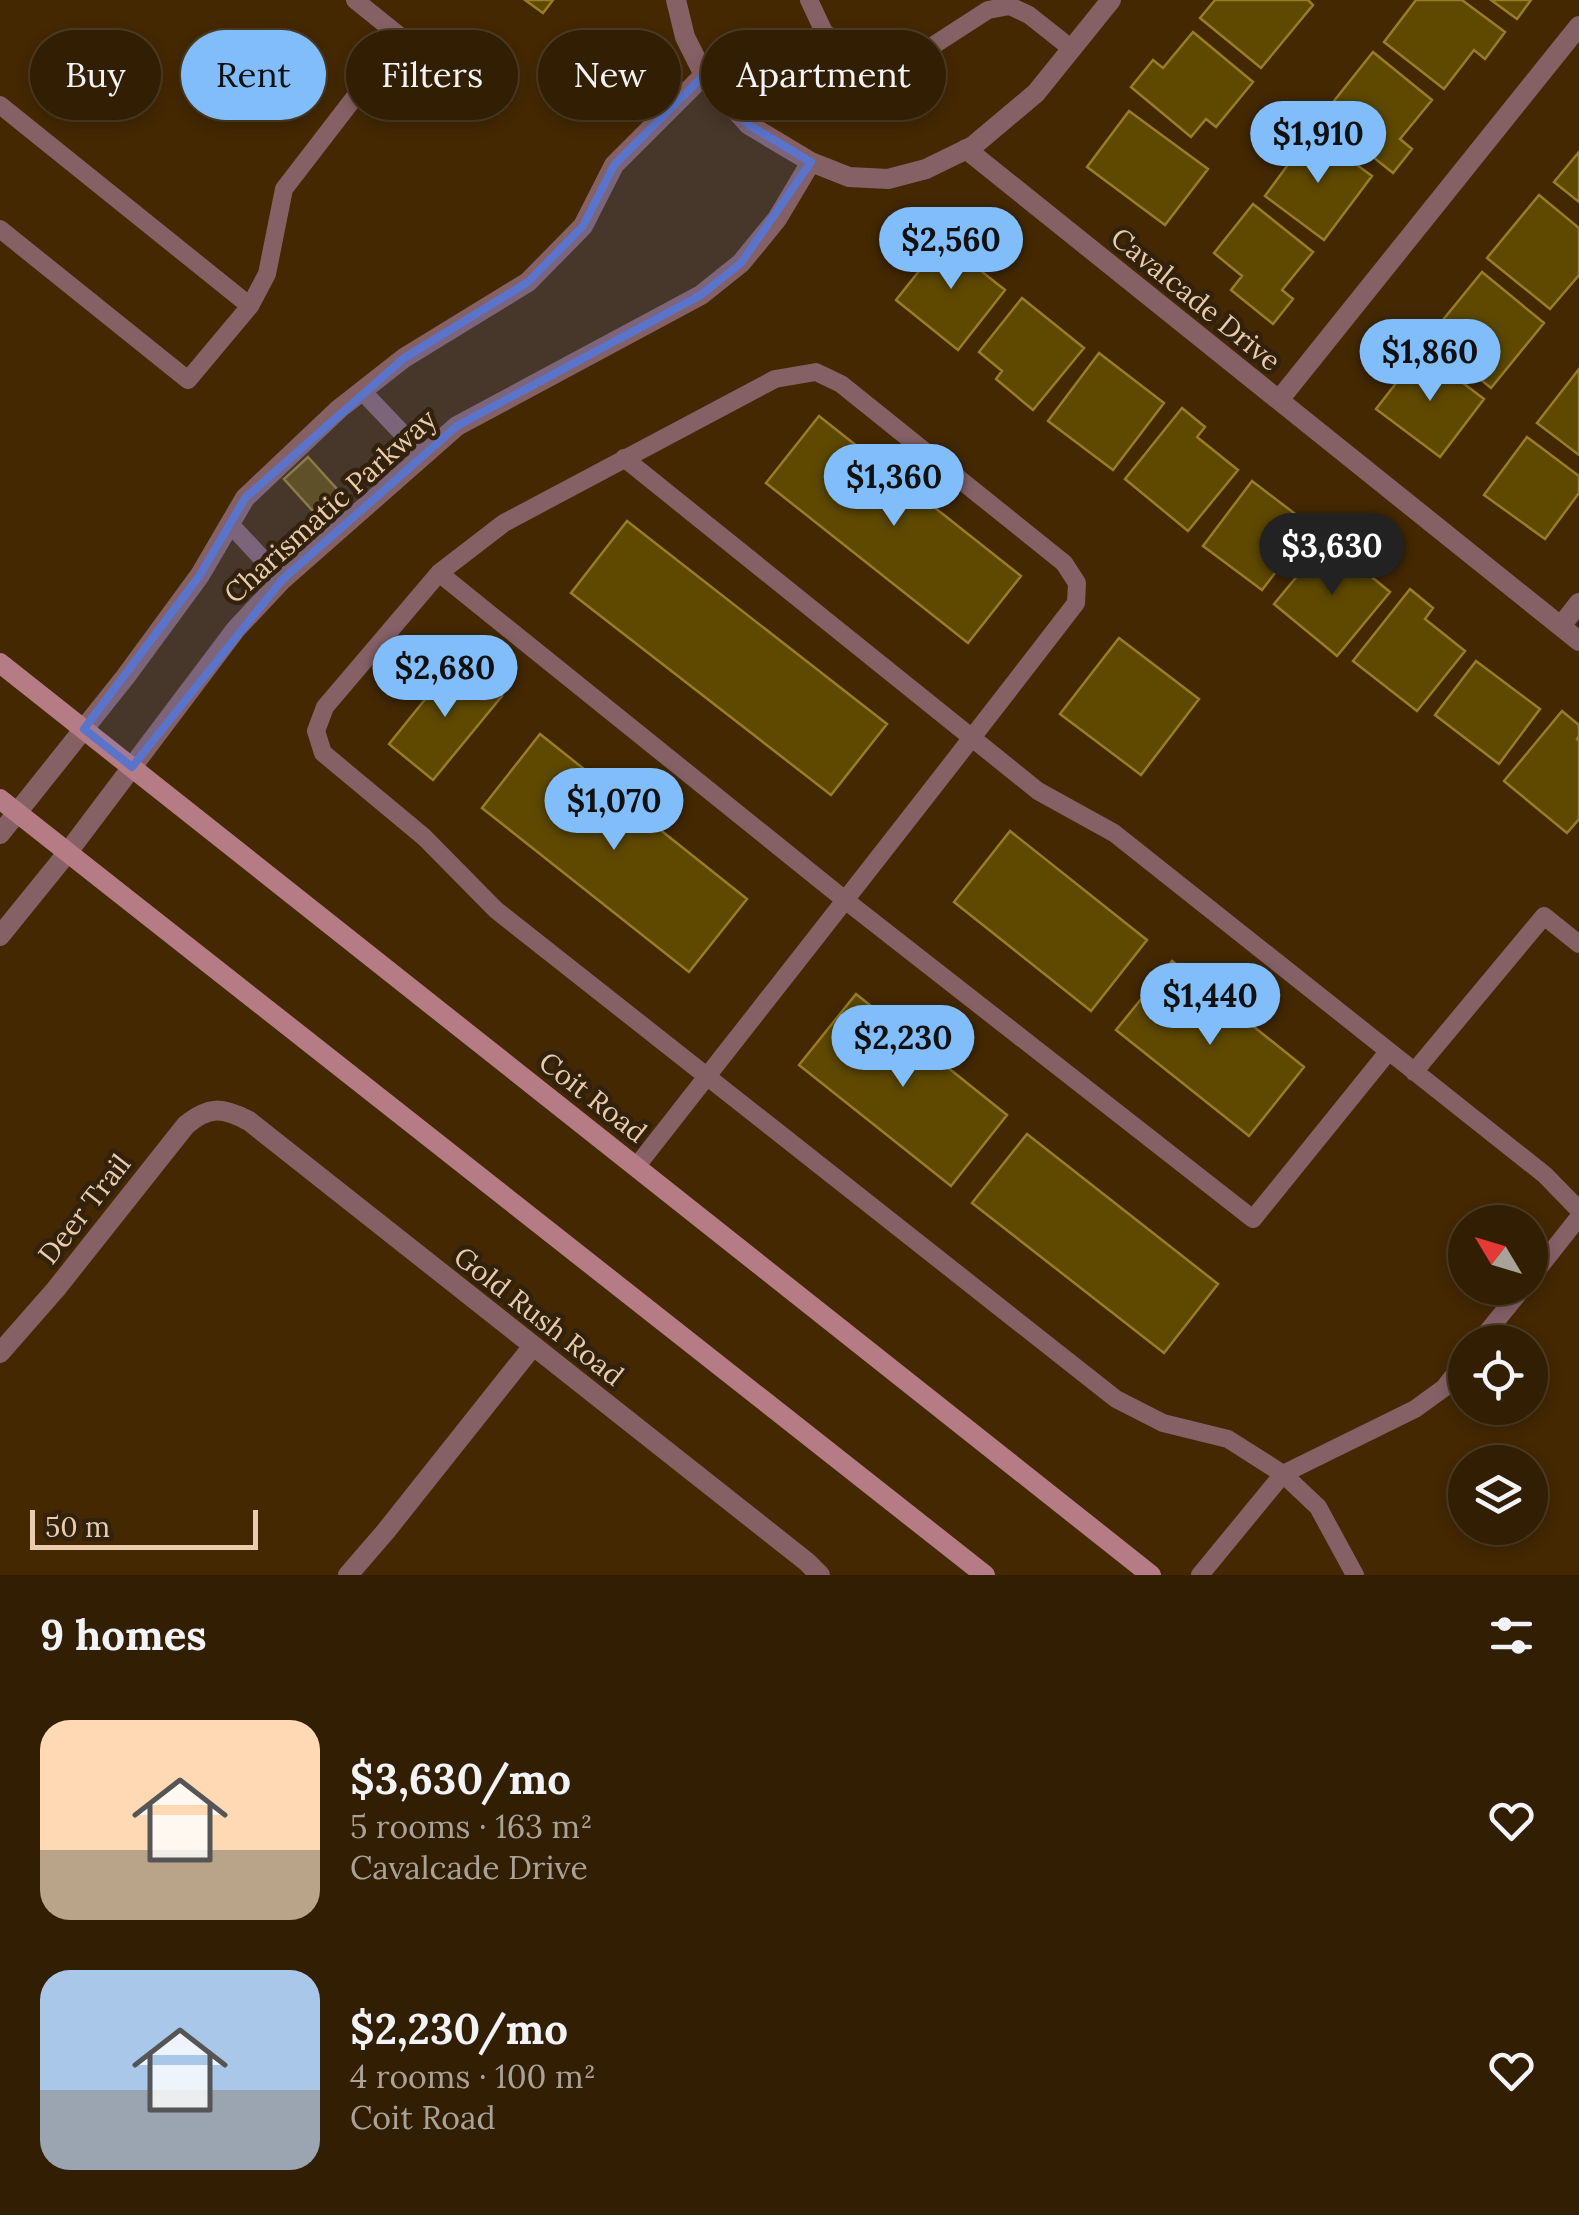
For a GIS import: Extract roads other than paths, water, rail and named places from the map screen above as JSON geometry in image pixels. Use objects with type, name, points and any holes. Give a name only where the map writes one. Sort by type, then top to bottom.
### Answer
[{"type":"main road","name":"Coit Road","points":[[0,663],[1151,1575]]},
{"type":"main road","points":[[0,799],[985,1575]]},
{"type":"street","points":[[676,0],[684,37],[701,69]]},
{"type":"street","points":[[744,120],[811,162],[849,177],[888,179],[926,170],[973,146],[1036,93],[1111,0]]},
{"type":"street","points":[[1279,400],[1579,26]]},
{"type":"street","name":"Charismatic Parkway","points":[[0,834],[200,575],[245,498],[339,410],[404,358],[528,282],[583,226],[614,165],[701,78]]},
{"type":"street","name":"Cavalcade Drive","points":[[966,150],[1579,641]]},
{"type":"street","name":"Charismatic Parkway","points":[[0,936],[236,629],[282,580],[457,426],[701,294],[741,263],[777,219],[811,162]]},
{"type":"street","points":[[1560,626],[1579,603]]},
{"type":"street","name":"Gold Rush Road","points":[[218,1110],[248,1122],[820,1575]]},
{"type":"street","name":"Deer Trail","points":[[0,1353],[186,1125],[197,1116],[218,1110]]},
{"type":"street","points":[[348,1575],[534,1346]]},
{"type":"lane","points":[[0,229],[188,380],[250,306],[267,274],[284,189],[401,37],[355,0]]},
{"type":"lane","points":[[809,0],[824,32],[850,53],[882,64],[906,64],[988,10],[1010,6],[1029,15],[1072,49]]},
{"type":"lane","points":[[0,104],[250,306]]},
{"type":"lane","points":[[636,1167],[708,1076],[972,738],[1076,603],[1078,583],[1064,563],[856,396],[816,372],[775,379],[504,523],[440,573],[325,707],[316,732],[323,753],[424,837],[496,910],[708,1076],[1116,1399],[1163,1423],[1228,1439],[1283,1474],[1318,1507],[1355,1575]]},
{"type":"lane","points":[[362,391],[423,455]]},
{"type":"lane","points":[[624,458],[1038,791],[1114,833],[1546,1175],[1579,1214],[1548,1255]]},
{"type":"lane","points":[[230,524],[282,580]]},
{"type":"lane","points":[[440,573],[845,900],[1253,1220],[1388,1052]]},
{"type":"lane","points":[[1414,1072],[1544,916],[1579,944]]},
{"type":"lane","points":[[1493,1325],[1509,1305]]},
{"type":"lane","points":[[1200,1575],[1283,1474],[1415,1409],[1448,1383]]}]
